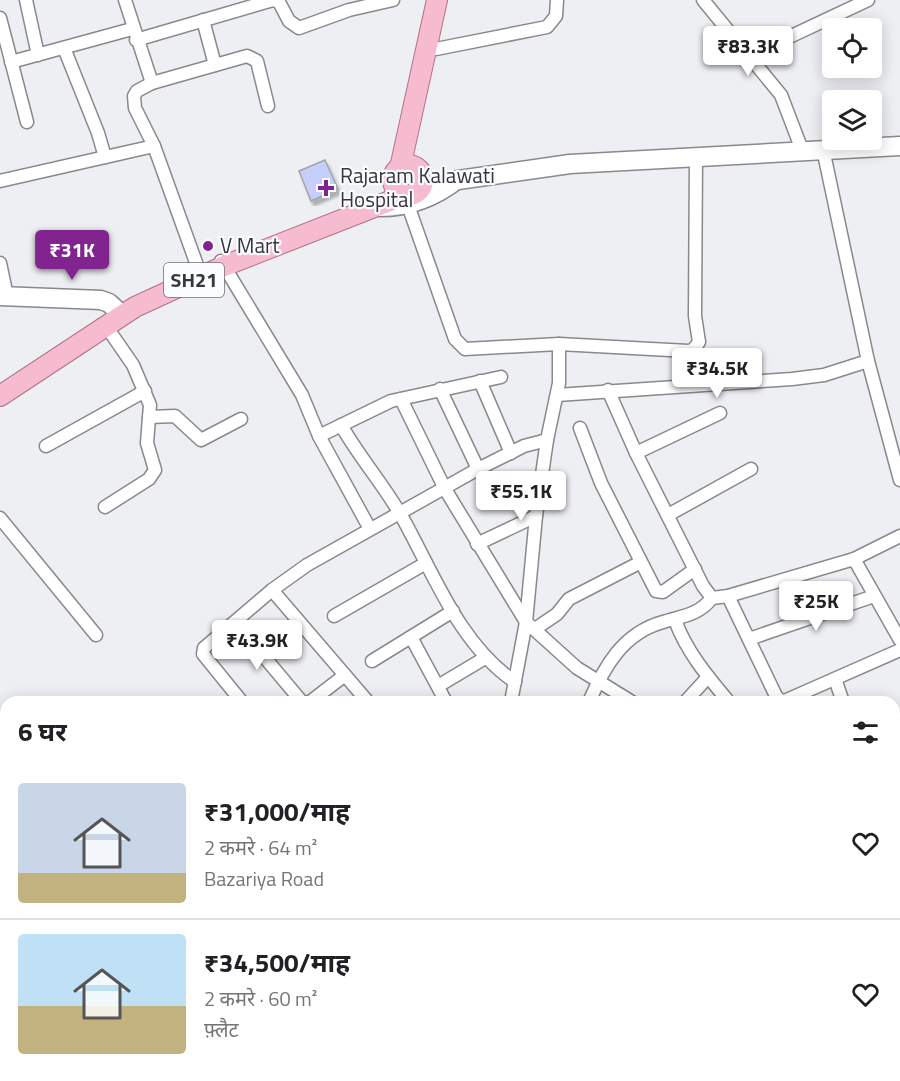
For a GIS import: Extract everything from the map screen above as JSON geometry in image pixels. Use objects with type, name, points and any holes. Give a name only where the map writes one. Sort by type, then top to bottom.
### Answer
[{"type":"main road","points":[[404,184],[437,0]]},
{"type":"main road","points":[[404,184],[447,0]]},
{"type":"main road","points":[[0,387],[198,268],[222,263],[360,206],[404,184]]},
{"type":"main road","name":"SH21","points":[[0,396],[115,317],[222,263],[373,210],[404,184],[414,195],[423,185]]},
{"type":"street","points":[[26,0],[38,55]]},
{"type":"street","points":[[124,0],[152,83]]},
{"type":"street","points":[[11,62],[64,48],[203,20],[261,1],[279,2],[289,21],[299,28],[358,7],[393,0]]},
{"type":"street","points":[[435,49],[547,27],[556,16],[557,0]]},
{"type":"street","points":[[703,0],[751,55],[781,96],[802,150]]},
{"type":"street","points":[[751,55],[868,0]]},
{"type":"street","points":[[0,18],[27,122]]},
{"type":"street","points":[[203,20],[215,65]]},
{"type":"street","points":[[64,48],[98,133],[105,157]]},
{"type":"street","points":[[198,268],[154,146],[133,101],[137,91],[152,83],[247,56],[253,57],[259,69],[268,106]]},
{"type":"street","points":[[0,181],[154,146]]},
{"type":"street","points":[[882,147],[900,146]]},
{"type":"street","points":[[423,185],[570,164],[822,149]]},
{"type":"street","points":[[823,150],[868,361],[900,480]]},
{"type":"street","points":[[404,184],[445,311],[459,345],[472,350],[559,344],[688,351],[697,347],[699,342],[695,316],[696,155]]},
{"type":"street","points":[[404,184],[439,196],[460,181]]},
{"type":"street","points":[[222,263],[295,384],[319,436],[370,529]]},
{"type":"street","points":[[0,264],[4,296],[101,300],[115,317],[150,405],[147,443],[154,470],[153,475],[105,507]]},
{"type":"street","points":[[512,696],[530,626],[536,516],[547,440],[557,395],[559,344]]},
{"type":"street","points":[[557,395],[792,379],[834,372],[868,361]]},
{"type":"street","points":[[319,436],[401,399],[501,377]]},
{"type":"street","points":[[480,381],[511,453]]},
{"type":"street","points":[[440,389],[478,469]]},
{"type":"street","points":[[608,390],[636,453],[712,598]]},
{"type":"street","points":[[46,446],[145,391]]},
{"type":"street","points":[[401,399],[445,489],[477,544],[530,626],[577,668],[622,696]]},
{"type":"street","points":[[636,453],[720,413]]},
{"type":"street","points":[[150,417],[176,416],[201,440],[241,419]]},
{"type":"street","points":[[341,425],[400,514],[453,611],[485,658],[515,682]]},
{"type":"street","points":[[580,428],[601,483],[639,563],[658,592],[663,592],[695,569]]},
{"type":"street","points":[[237,696],[202,650],[272,590],[307,565],[478,469],[511,453],[547,440]]},
{"type":"street","points":[[668,515],[751,470]]},
{"type":"street","points":[[477,544],[536,516]]},
{"type":"street","points":[[0,518],[96,635]]},
{"type":"street","points":[[591,696],[597,682],[620,647],[646,628],[675,620],[703,608],[712,598],[728,596],[854,559],[900,536]]},
{"type":"street","points":[[854,559],[900,640]]},
{"type":"street","points":[[334,616],[426,563]]},
{"type":"street","points":[[530,626],[557,614],[569,599],[639,563]]},
{"type":"street","points":[[272,590],[363,696]]},
{"type":"street","points":[[728,596],[776,696]]},
{"type":"street","points":[[749,639],[874,596]]},
{"type":"street","points":[[372,661],[453,611]]},
{"type":"street","points":[[675,620],[680,633],[708,677],[724,696]]},
{"type":"street","points":[[235,621],[297,696]]},
{"type":"street","points":[[411,637],[443,696]]},
{"type":"street","points":[[796,696],[900,650]]},
{"type":"street","points":[[438,686],[485,658]]},
{"type":"street","points":[[318,696],[345,675]]},
{"type":"street","points":[[691,696],[708,677]]},
{"type":"street","points":[[835,679],[841,696]]},
{"type":"building","points":[[325,160],[338,189],[311,201],[299,171]]},
{"type":"place","name":"Rajaram Kalawati Hospital","points":[[326,188]]},
{"type":"place","name":"V Mart","points":[[208,246]]}]
